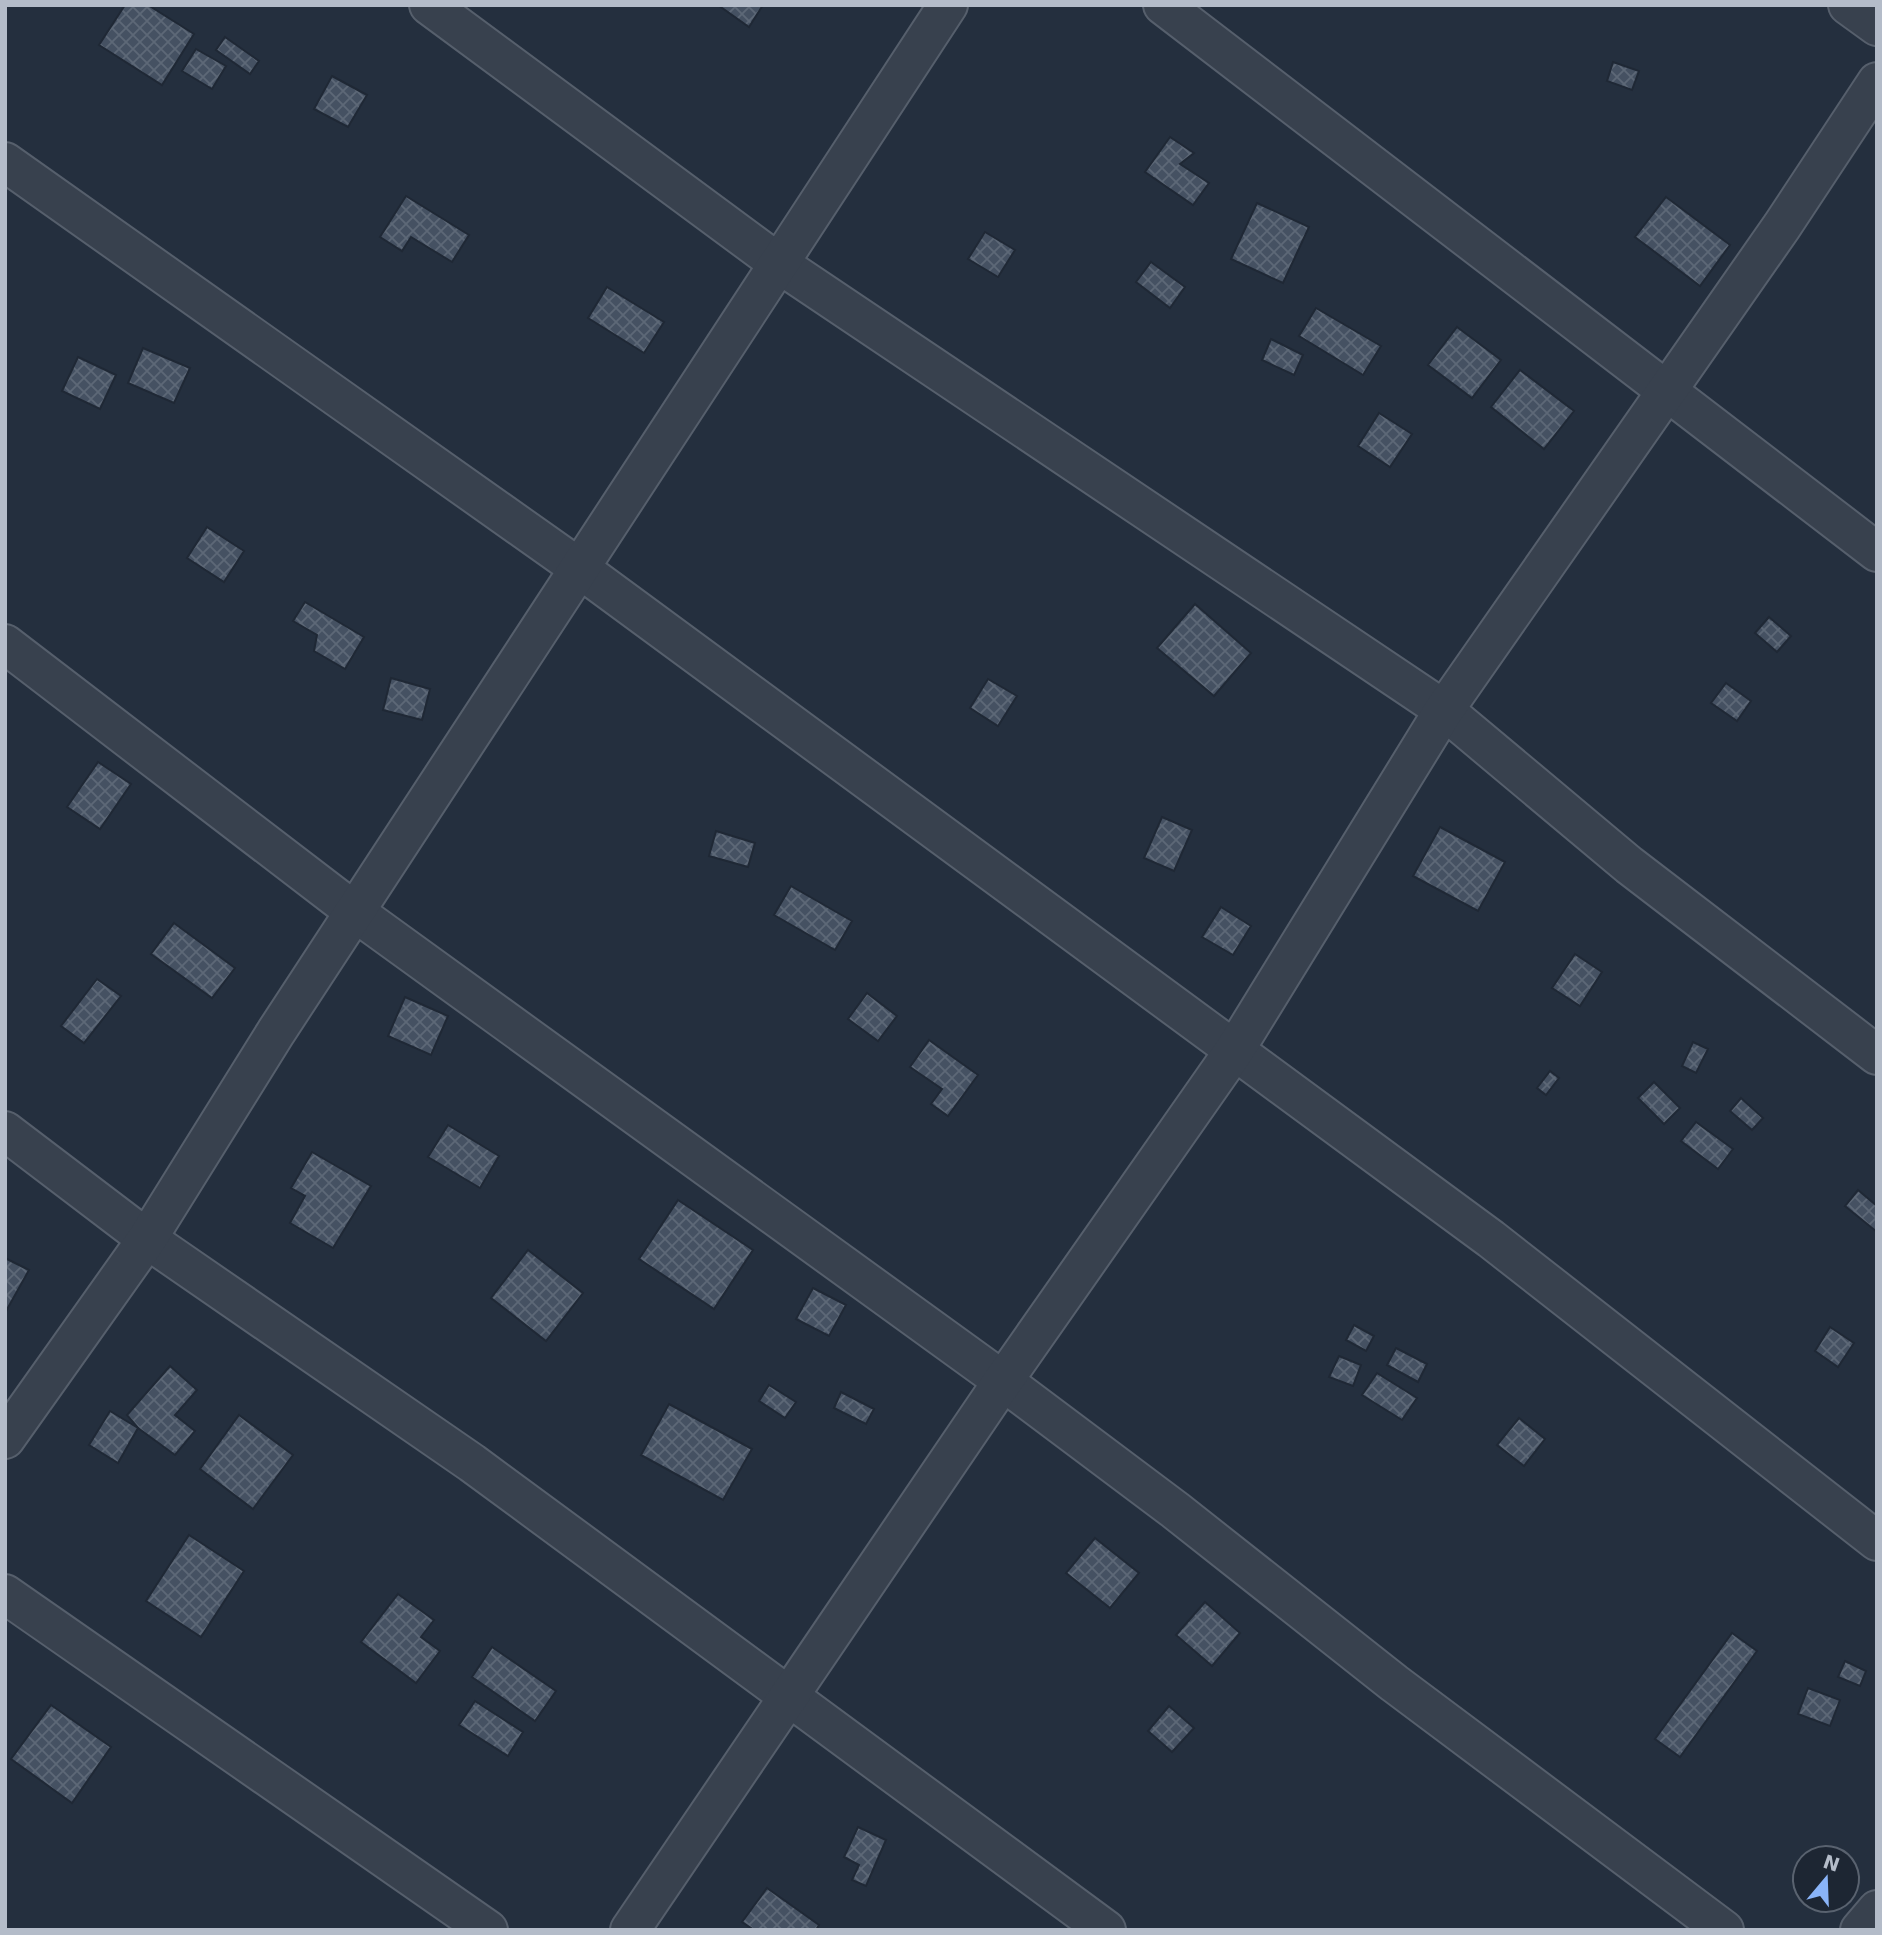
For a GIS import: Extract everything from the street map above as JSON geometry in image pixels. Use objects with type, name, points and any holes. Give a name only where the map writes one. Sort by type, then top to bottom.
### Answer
[{"type":"street","points":[[429,5],[778,263],[1444,710],[1629,864],[1877,1055]]},
{"type":"street","points":[[5,1439],[147,1239],[355,912],[948,5]]},
{"type":"street","points":[[1163,5],[1877,551]]},
{"type":"street","points":[[1848,5],[1877,26]]},
{"type":"street","points":[[630,1930],[787,1695],[1234,1051],[1444,710],[1782,226],[1877,82]]},
{"type":"street","points":[[5,162],[579,568],[1492,1239],[1877,1541]]},
{"type":"street","points":[[5,644],[355,912],[1003,1381],[1175,1510],[1394,1683],[1724,1930]]},
{"type":"street","points":[[5,1131],[147,1239],[472,1463],[1106,1930]]},
{"type":"street","points":[[5,1594],[488,1930]]},
{"type":"street","points":[[1860,1930],[1877,1910]]},
{"type":"building","points":[[125,5],[148,5],[194,34],[162,85],[99,45]]},
{"type":"building","points":[[718,5],[763,5],[749,27]]},
{"type":"building","points":[[225,37],[259,61],[250,74],[216,50]]},
{"type":"building","points":[[196,49],[226,66],[212,89],[182,71]]},
{"type":"building","points":[[1613,62],[1639,71],[1632,90],[1607,81]]},
{"type":"building","points":[[332,76],[367,95],[348,127],[314,109]]},
{"type":"building","points":[[1170,137],[1194,153],[1180,164],[1209,183],[1193,205],[1145,172]]},
{"type":"building","points":[[406,196],[469,235],[452,262],[411,237],[402,251],[380,237]]},
{"type":"building","points":[[1666,197],[1730,245],[1700,286],[1635,237]]},
{"type":"building","points":[[1257,203],[1309,227],[1283,283],[1231,259]]},
{"type":"building","points":[[985,232],[1015,250],[998,277],[968,259]]},
{"type":"building","points":[[1151,262],[1185,287],[1170,308],[1136,282]]},
{"type":"building","points":[[607,287],[664,322],[644,353],[588,318]]},
{"type":"building","points":[[1316,308],[1381,346],[1363,375],[1299,336]]},
{"type":"building","points":[[1457,327],[1501,360],[1472,398],[1428,365]]},
{"type":"building","points":[[1271,339],[1303,355],[1294,375],[1262,360]]},
{"type":"building","points":[[143,348],[190,368],[174,403],[128,383]]},
{"type":"building","points":[[78,357],[116,375],[100,409],[62,391]]},
{"type":"building","points":[[1520,370],[1574,411],[1544,449],[1491,407]]},
{"type":"building","points":[[1379,413],[1412,434],[1390,467],[1358,446]]},
{"type":"building","points":[[207,527],[244,551],[224,582],[187,558]]},
{"type":"building","points":[[305,602],[364,637],[345,669],[314,651],[317,635],[293,621]]},
{"type":"building","points":[[1195,604],[1251,653],[1214,696],[1157,648]]},
{"type":"building","points":[[1769,617],[1791,636],[1777,652],[1755,633]]},
{"type":"building","points":[[391,678],[430,689],[422,720],[383,710]]},
{"type":"building","points":[[988,679],[1017,696],[998,726],[970,708]]},
{"type":"building","points":[[1726,683],[1751,701],[1737,721],[1711,703]]},
{"type":"building","points":[[98,762],[131,784],[100,829],[67,807]]},
{"type":"building","points":[[1162,817],[1192,830],[1174,871],[1144,858]]},
{"type":"building","points":[[1440,827],[1505,862],[1478,911],[1413,876]]},
{"type":"building","points":[[716,831],[755,843],[748,867],[709,856]]},
{"type":"building","points":[[791,886],[852,921],[835,950],[774,915]]},
{"type":"building","points":[[1221,907],[1251,926],[1233,955],[1202,937]]},
{"type":"building","points":[[174,923],[235,968],[212,998],[151,954]]},
{"type":"building","points":[[1575,954],[1602,972],[1580,1006],[1552,988]]},
{"type":"building","points":[[97,979],[121,996],[84,1043],[61,1026]]},
{"type":"building","points":[[867,993],[897,1016],[878,1041],[848,1019]]},
{"type":"building","points":[[405,997],[448,1016],[431,1055],[388,1036]]},
{"type":"building","points":[[929,1040],[978,1075],[948,1116],[931,1104],[942,1089],[910,1067]]},
{"type":"building","points":[[1693,1042],[1708,1049],[1696,1073],[1682,1066]]},
{"type":"building","points":[[1550,1071],[1559,1078],[1546,1095],[1537,1088]]},
{"type":"building","points":[[1654,1082],[1680,1108],[1664,1124],[1638,1098]]},
{"type":"building","points":[[1741,1098],[1763,1118],[1752,1130],[1730,1111]]},
{"type":"building","points":[[1696,1122],[1733,1149],[1718,1169],[1681,1141]]},
{"type":"building","points":[[448,1125],[499,1156],[480,1188],[428,1157]]},
{"type":"building","points":[[312,1152],[371,1186],[333,1248],[290,1223],[305,1196],[291,1188]]},
{"type":"building","points":[[1858,1190],[1877,1206],[1877,1232],[1845,1206]]},
{"type":"building","points":[[678,1200],[753,1250],[714,1309],[639,1259]]},
{"type":"building","points":[[528,1250],[583,1293],[546,1341],[491,1298]]},
{"type":"building","points":[[5,1258],[29,1270],[5,1313]]},
{"type":"building","points":[[813,1288],[846,1305],[829,1336],[796,1319]]},
{"type":"building","points":[[1354,1325],[1374,1336],[1366,1351],[1346,1340]]},
{"type":"building","points":[[1830,1327],[1854,1343],[1838,1367],[1815,1351]]},
{"type":"building","points":[[1396,1348],[1427,1364],[1418,1382],[1387,1365]]},
{"type":"building","points":[[1339,1356],[1361,1365],[1353,1386],[1329,1377]]},
{"type":"building","points":[[170,1366],[197,1390],[175,1415],[195,1431],[175,1455],[138,1428],[127,1415]]},
{"type":"building","points":[[1377,1373],[1417,1398],[1402,1420],[1362,1395]]},
{"type":"building","points":[[769,1385],[796,1402],[785,1418],[759,1401]]},
{"type":"building","points":[[841,1392],[874,1409],[866,1424],[834,1408]]},
{"type":"building","points":[[669,1404],[752,1449],[723,1500],[641,1455]]},
{"type":"building","points":[[110,1411],[138,1428],[118,1463],[89,1445]]},
{"type":"building","points":[[239,1415],[293,1455],[253,1509],[200,1469]]},
{"type":"building","points":[[1519,1418],[1545,1439],[1524,1466],[1497,1445]]},
{"type":"building","points":[[189,1535],[244,1571],[201,1637],[146,1601]]},
{"type":"building","points":[[1095,1538],[1139,1573],[1110,1608],[1066,1573]]},
{"type":"building","points":[[398,1594],[434,1620],[421,1637],[440,1651],[416,1683],[361,1642]]},
{"type":"building","points":[[1205,1602],[1240,1633],[1212,1666],[1176,1635]]},
{"type":"building","points":[[1732,1633],[1757,1651],[1680,1757],[1655,1739]]},
{"type":"building","points":[[492,1647],[556,1691],[535,1721],[472,1677]]},
{"type":"building","points":[[1845,1661],[1866,1671],[1860,1686],[1838,1677]]},
{"type":"building","points":[[1808,1688],[1840,1700],[1830,1726],[1798,1714]]},
{"type":"building","points":[[475,1701],[523,1732],[508,1756],[459,1725]]},
{"type":"building","points":[[51,1705],[111,1747],[72,1803],[11,1759]]},
{"type":"building","points":[[1169,1706],[1194,1728],[1172,1752],[1148,1731]]},
{"type":"building","points":[[858,1827],[886,1840],[866,1886],[852,1880],[859,1865],[844,1857]]},
{"type":"building","points":[[767,1888],[819,1925],[816,1930],[754,1930],[742,1922]]}]
